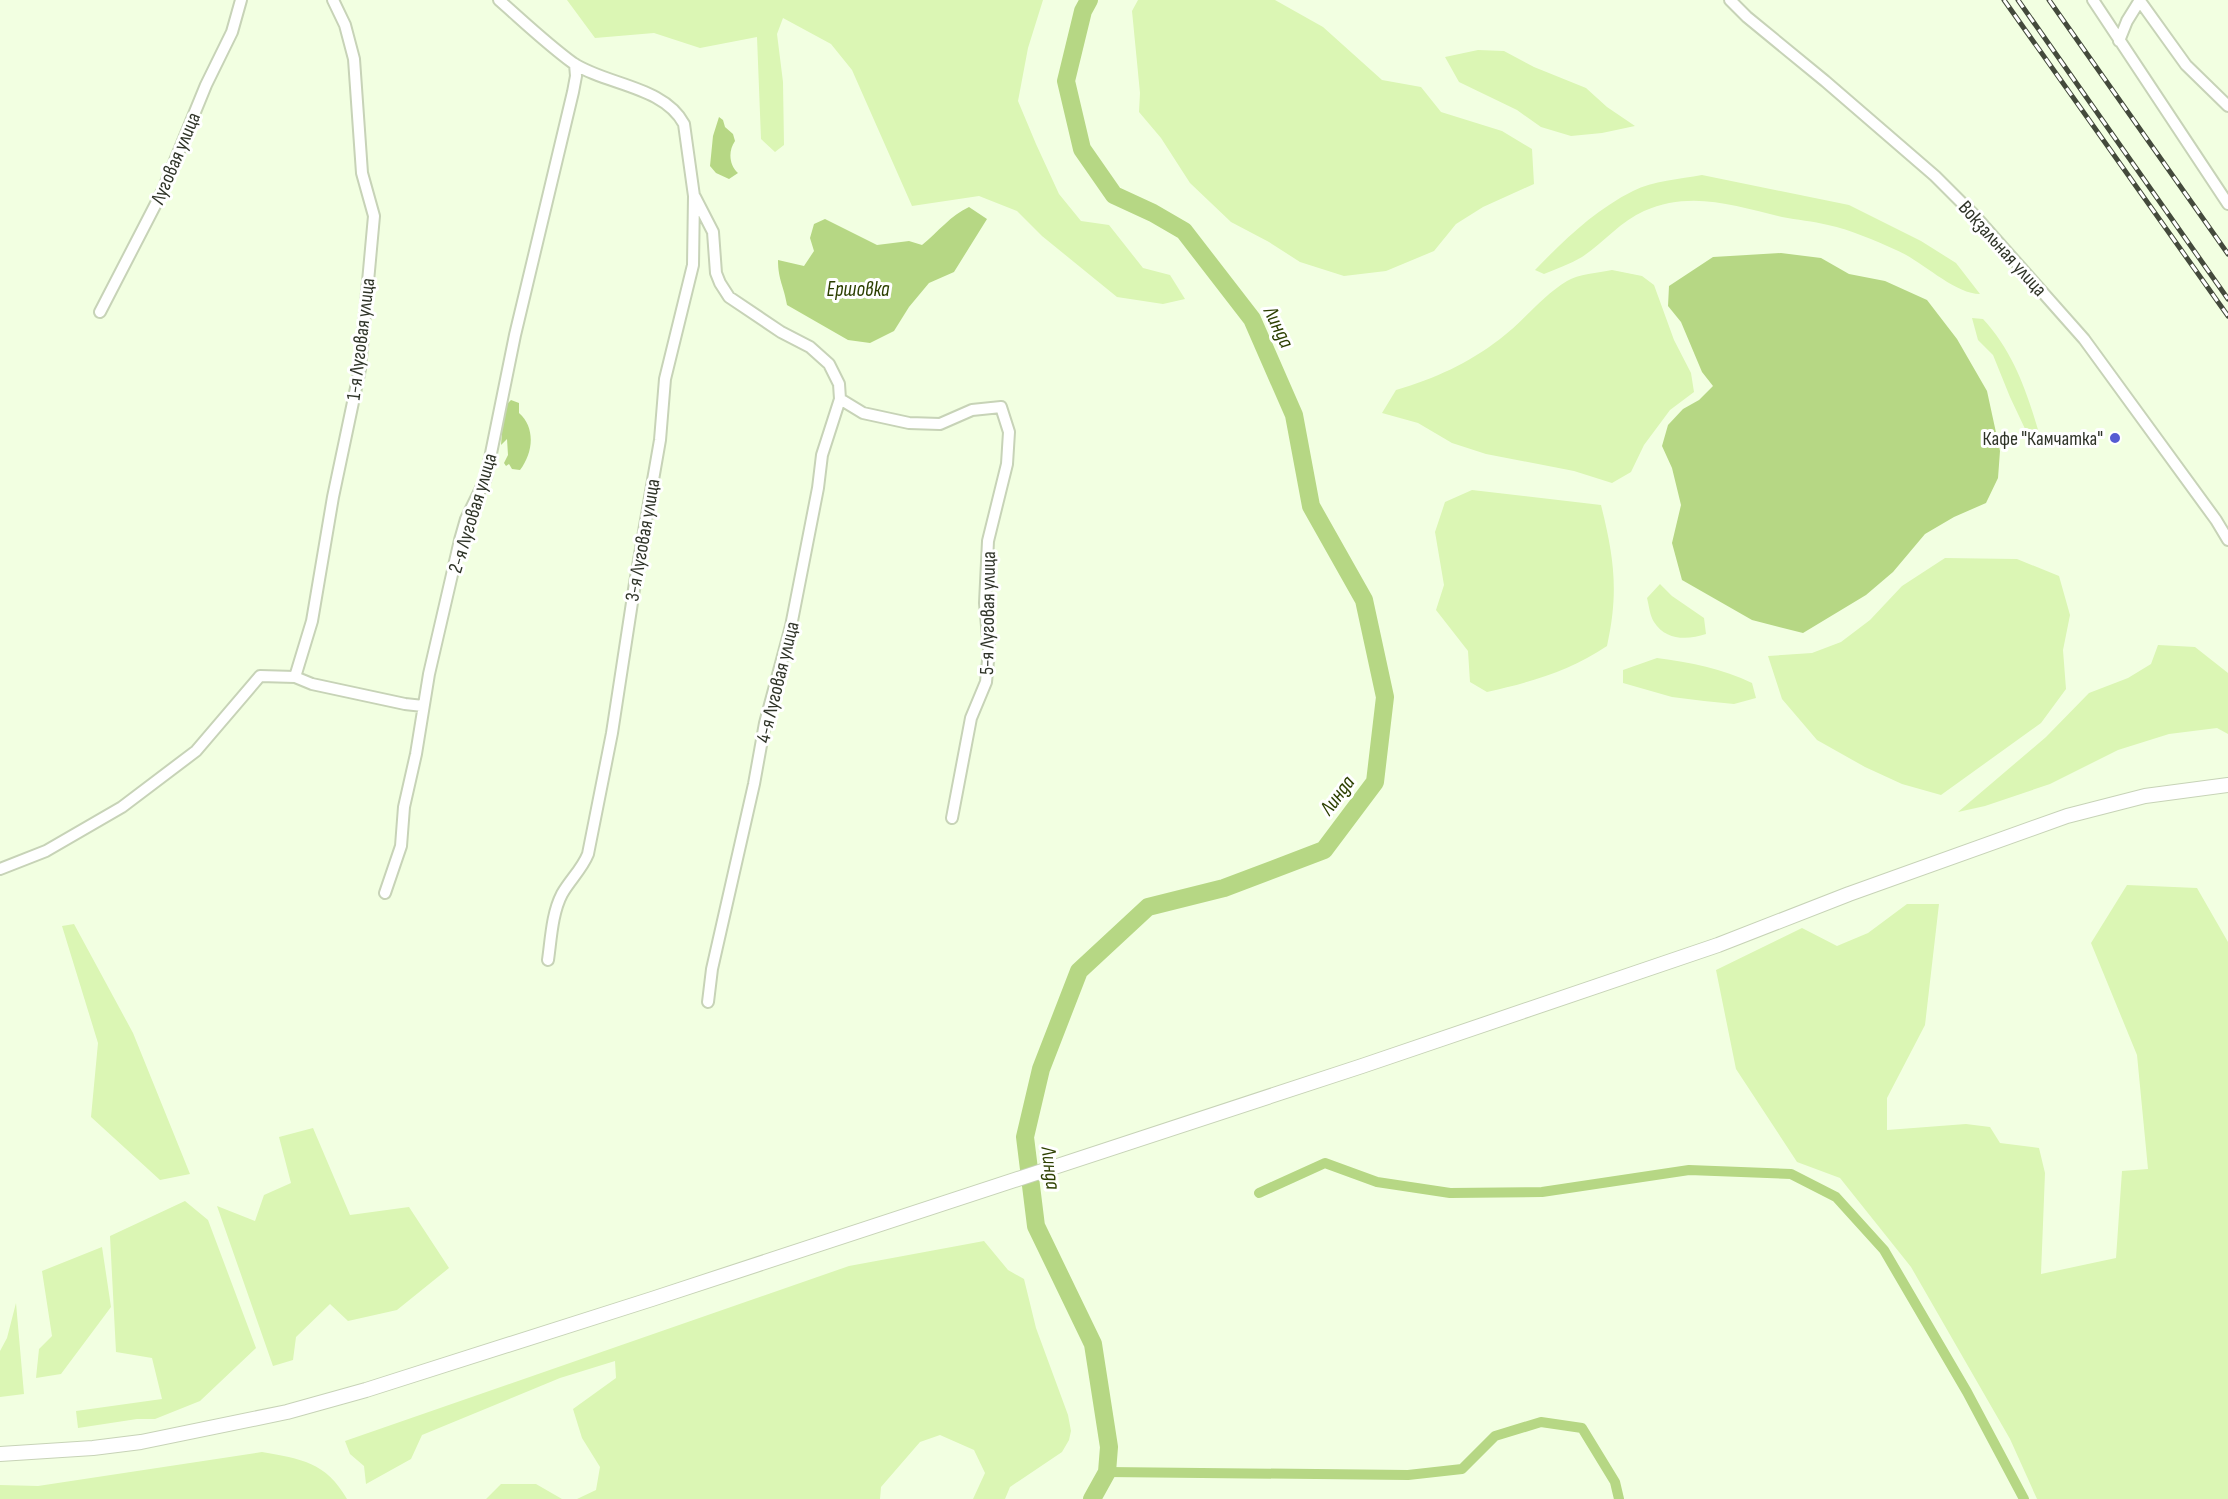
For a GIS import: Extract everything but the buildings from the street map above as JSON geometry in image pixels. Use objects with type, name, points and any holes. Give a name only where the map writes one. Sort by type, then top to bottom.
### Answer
[{"type":"main road","points":[[0,1454],[82,1449],[141,1442],[287,1412],[366,1390],[1362,1066],[1650,969],[1849,894],[2067,816],[2145,796],[2228,785]]},
{"type":"street","name":"Луговая улица","points":[[100,312],[163,190],[206,85],[232,32],[241,0]]},
{"type":"street","name":"1-я Луговая улица","points":[[295,677],[312,621],[333,497],[360,369],[374,216],[362,173],[354,59],[345,26],[333,0]]},
{"type":"street","points":[[499,0],[575,64]]},
{"type":"street","name":"Вокзальная улица","points":[[1730,0],[1747,17],[1840,93],[1935,176],[1975,216],[2084,339],[2216,520],[2228,540]]},
{"type":"street","points":[[2093,0],[2228,204]]},
{"type":"street","points":[[2119,41],[2127,21],[2140,0],[2186,65],[2228,106]]},
{"type":"street","name":"3-я Луговая улица","points":[[548,960],[552,928],[560,898],[582,868],[588,854],[612,733],[660,440],[665,379],[693,265],[694,196],[684,124],[678,114],[657,98],[575,64]]},
{"type":"street","name":"2-я Луговая улица","points":[[385,893],[401,846],[404,807],[416,753],[429,674],[463,529],[486,478],[515,335],[573,92],[576,76],[575,64]]},
{"type":"street","points":[[694,196],[713,232],[716,273],[729,297],[781,332],[810,347],[829,364],[839,384],[840,399]]},
{"type":"street","name":"5-я Луговая улица","points":[[840,399],[864,413],[909,423],[940,424],[972,410],[1001,407],[1010,432],[1007,464],[988,541],[986,603],[989,651],[986,682],[971,718],[952,818]]},
{"type":"street","name":"4-я Луговая улица","points":[[708,1002],[712,969],[752,794],[765,723],[791,626],[818,488],[822,455],[840,399]]},
{"type":"street","points":[[0,869],[46,851],[122,807],[196,751],[260,676],[295,677],[312,684],[405,705],[423,706]]},
{"type":"shaded area","points":[[567,0],[1043,0],[1028,48],[1018,101],[1059,194],[1081,221],[1109,225],[1143,268],[1170,275],[1185,299],[1163,304],[1117,297],[1042,236],[1017,211],[979,196],[912,206],[852,70],[831,44],[783,18],[777,34],[783,82],[784,145],[775,152],[761,139],[757,37],[700,48],[654,33],[595,38]]},
{"type":"shaded area","points":[[1138,0],[1275,0],[1323,27],[1382,80],[1421,87],[1441,112],[1502,131],[1532,149],[1534,184],[1483,207],[1456,224],[1434,251],[1386,271],[1344,276],[1300,262],[1231,222],[1190,183],[1161,138],[1139,112],[1140,93],[1132,11]]},
{"type":"shaded area","points":[[1478,50],[1504,51],[1534,67],[1586,88],[1607,107],[1635,126],[1602,133],[1571,136],[1541,127],[1517,110],[1459,82],[1445,57]]},
{"type":"shaded area","points":[[1702,175],[1849,205],[1921,241],[1956,263],[1980,294],[1959,289],[1906,255],[1845,230],[1817,222],[1782,217],[1730,205],[1696,201],[1662,205],[1644,211],[1628,220],[1577,260],[1544,274],[1535,270],[1581,226],[1606,207],[1633,191],[1649,185]]},
{"type":"shaded area","points":[[1612,270],[1642,276],[1654,285],[1674,340],[1691,373],[1694,392],[1670,410],[1644,445],[1631,472],[1612,483],[1574,471],[1486,454],[1452,443],[1418,423],[1382,413],[1396,390],[1438,375],[1488,348],[1567,281],[1582,275]]},
{"type":"shaded area","points":[[1972,318],[1983,319],[1994,331],[2011,358],[2024,387],[2039,433],[2027,433],[1993,355],[1978,340]]},
{"type":"shaded area","points":[[1472,490],[1601,505],[1612,558],[1614,591],[1607,646],[1564,669],[1519,684],[1487,692],[1470,682],[1468,651],[1436,610],[1444,585],[1435,532],[1445,502]]},
{"type":"shaded area","points":[[1945,558],[2017,559],[2059,576],[2070,615],[2063,650],[2066,689],[2041,723],[1941,795],[1902,784],[1865,767],[1817,740],[1782,699],[1768,656],[1812,653],[1841,642],[1870,620],[1902,586]]},
{"type":"shaded area","points":[[1660,584],[1672,596],[1704,618],[1706,634],[1685,638],[1671,636],[1659,628],[1652,617],[1647,598]]},
{"type":"shaded area","points":[[2158,645],[2195,647],[2228,673],[2228,734],[2217,728],[2169,734],[2118,750],[2050,784],[1985,806],[1958,812],[2046,737],[2089,693],[2128,678],[2151,664]]},
{"type":"shaded area","points":[[1657,658],[1706,667],[1741,678],[1752,683],[1756,698],[1734,704],[1704,701],[1672,697],[1623,683],[1623,670]]},
{"type":"shaded area","points":[[2127,885],[2197,888],[2228,942],[2228,1499],[2037,1499],[2010,1439],[1911,1267],[1840,1178],[1797,1162],[1736,1069],[1716,970],[1802,928],[1837,946],[1868,933],[1907,904],[1939,904],[1925,1025],[1887,1098],[1887,1130],[1966,1124],[1990,1127],[2000,1143],[2039,1148],[2045,1173],[2041,1274],[2116,1258],[2122,1171],[2148,1169],[2137,1055],[2091,943]]},
{"type":"shaded area","points":[[74,924],[133,1033],[190,1174],[160,1180],[91,1117],[98,1043],[62,926]]},
{"type":"shaded area","points":[[313,1128],[350,1215],[409,1207],[449,1268],[397,1310],[348,1321],[330,1304],[296,1337],[293,1360],[273,1366],[217,1206],[255,1221],[264,1195],[291,1183],[279,1137]]},
{"type":"shaded area","points":[[185,1201],[208,1220],[256,1348],[200,1401],[155,1419],[137,1419],[78,1428],[76,1411],[162,1399],[152,1358],[116,1352],[110,1236]]},
{"type":"shaded area","points":[[984,1241],[1008,1270],[1024,1279],[1036,1328],[1068,1415],[1071,1431],[1062,1452],[1010,1487],[1005,1499],[973,1499],[985,1473],[974,1450],[940,1435],[920,1442],[881,1487],[880,1499],[577,1499],[596,1490],[600,1467],[582,1438],[573,1409],[616,1378],[615,1361],[560,1378],[422,1435],[411,1459],[366,1484],[364,1466],[350,1454],[345,1441],[849,1266]]},
{"type":"shaded area","points":[[102,1247],[111,1307],[61,1374],[36,1378],[39,1349],[52,1336],[42,1271]]},
{"type":"shaded area","points":[[16,1303],[24,1394],[0,1397],[0,1351],[7,1338]]},
{"type":"shaded area","points":[[262,1452],[311,1464],[330,1477],[347,1499],[0,1499],[0,1485],[38,1486]]},
{"type":"shaded area","points":[[501,1484],[536,1484],[562,1499],[486,1499]]},
{"type":"water","points":[[719,117],[733,134],[735,141],[730,158],[738,173],[729,179],[716,173],[710,166],[713,136]]},
{"type":"water","name":"Ершовка","points":[[969,207],[987,219],[954,272],[929,283],[909,307],[894,331],[870,343],[848,340],[787,305],[778,260],[804,266],[814,251],[810,238],[814,224],[825,219],[877,245],[909,241],[922,245],[950,219]]},
{"type":"water","points":[[1781,253],[1821,258],[1849,274],[1885,281],[1927,300],[1957,339],[1987,391],[2000,451],[1998,478],[1986,503],[1954,517],[1925,534],[1893,572],[1866,595],[1803,633],[1752,620],[1682,580],[1672,543],[1681,505],[1672,468],[1662,446],[1668,425],[1683,409],[1699,400],[1713,386],[1702,372],[1681,322],[1668,306],[1669,286],[1713,257]]},
{"type":"water","points":[[511,400],[519,403],[519,413],[530,433],[528,456],[520,470],[512,469],[509,464],[506,466],[504,463],[508,455],[507,439],[501,445],[504,407]]},
{"type":"waterway","name":"Линда","points":[[1089,0],[1083,11],[1066,81],[1082,149],[1114,195],[1153,213],[1184,231],[1252,319],[1294,415],[1311,506],[1364,600],[1385,697],[1375,782],[1324,850],[1224,888],[1148,907],[1079,971],[1041,1069],[1025,1137],[1036,1226],[1093,1344],[1109,1447],[1107,1472],[1092,1499]]},
{"type":"waterway","points":[[1259,1193],[1325,1163],[1377,1182],[1450,1193],[1542,1192],[1689,1170],[1791,1174],[1836,1197],[1884,1250],[1967,1392],[2024,1499]]},
{"type":"waterway","points":[[1107,1472],[1408,1475],[1462,1469],[1495,1436],[1541,1422],[1582,1428],[1615,1482],[1619,1499]]},
{"type":"railway","points":[[2004,0],[2228,316]]},
{"type":"railway","points":[[2018,0],[2228,299]]},
{"type":"railway","points":[[2049,0],[2228,254]]},
{"type":"place","name":"Кафе \"Камчатка\"","points":[[2115,438]]}]
